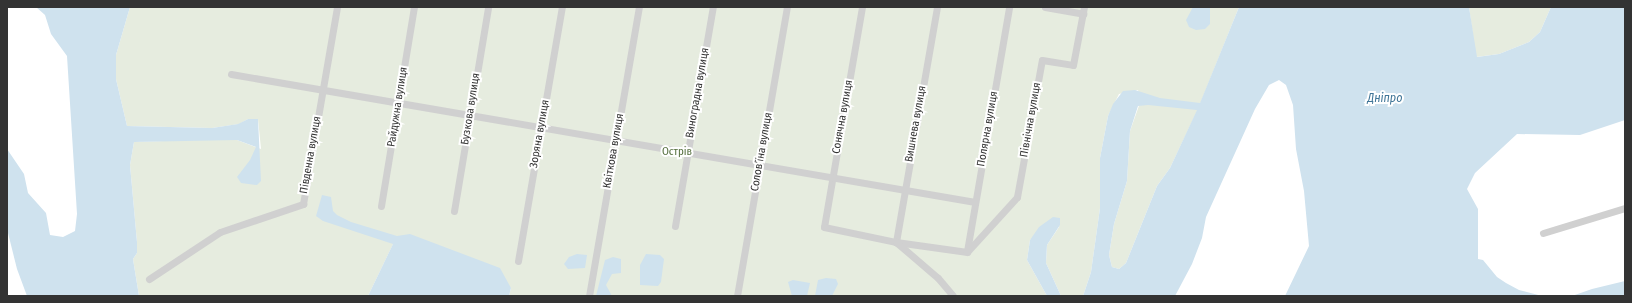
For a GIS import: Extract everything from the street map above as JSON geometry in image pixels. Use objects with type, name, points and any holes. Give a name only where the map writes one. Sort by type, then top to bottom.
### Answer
[{"type":"street","name":"Південна вулиця","points":[[149,279],[220,232],[303,204],[337,7]]},
{"type":"street","name":"Райдужна вулиця","points":[[381,206],[414,7]]},
{"type":"street","name":"Бузкова вулиця","points":[[454,211],[488,7]]},
{"type":"street","name":"Зоряна вулиця","points":[[518,261],[562,7]]},
{"type":"street","name":"Квіткова вулиця","points":[[589,296],[639,7]]},
{"type":"street","name":"Виноградна вулиця","points":[[675,226],[713,7]]},
{"type":"street","name":"Соловʼїна вулиця","points":[[737,296],[787,7]]},
{"type":"street","name":"Сонячна вулиця","points":[[862,7],[824,227],[896,242]]},
{"type":"street","name":"Вишнева вулиця","points":[[896,242],[937,7]]},
{"type":"street","name":"Полярна вулиця","points":[[967,252],[1009,7]]},
{"type":"street","points":[[1045,7],[1083,10]]},
{"type":"street","name":"Північна вулиця","points":[[967,252],[1017,197],[1042,60],[1073,65],[1083,10]]},
{"type":"street","points":[[231,74],[688,154],[760,164],[832,178],[975,202]]},
{"type":"street","points":[[1543,233],[1625,208]]},
{"type":"street","points":[[896,242],[967,252]]},
{"type":"street","points":[[896,242],[938,278],[953,296]]},
{"type":"green space","name":"Острів","points":[[130,7],[1239,7],[1198,109],[1170,168],[1157,186],[1126,263],[1119,269],[1112,267],[1109,255],[1114,224],[1127,181],[1130,131],[1141,100],[1138,90],[1119,94],[1108,116],[1100,158],[1100,208],[1091,272],[1083,296],[1061,296],[1046,263],[1047,245],[1059,227],[1060,218],[1030,240],[1027,260],[1047,296],[509,296],[511,288],[397,236],[368,296],[139,296],[133,259],[137,253],[130,165],[134,142],[227,139],[237,140],[261,149],[258,119],[248,119],[239,124],[212,128],[127,126],[116,79],[116,55]]},
{"type":"green space","points":[[1469,7],[1551,7],[1540,32],[1529,42],[1499,54],[1476,57]]},
{"type":"water","points":[[36,7],[130,7],[116,55],[116,79],[127,126],[212,128],[238,124],[248,119],[258,119],[261,181],[257,185],[241,183],[237,177],[250,160],[256,147],[237,140],[134,142],[130,165],[137,253],[133,259],[139,296],[27,296],[17,269],[7,229],[7,149],[24,174],[28,193],[46,213],[50,235],[63,237],[75,231],[77,214],[67,56],[51,34],[45,15]]},
{"type":"water","points":[[1193,7],[1210,7],[1210,24],[1205,29],[1196,30],[1189,27],[1186,20]]},
{"type":"water","name":"Дніпро","points":[[1239,7],[1469,7],[1477,57],[1499,54],[1529,42],[1540,32],[1551,7],[1625,7],[1625,120],[1580,135],[1517,134],[1475,173],[1467,189],[1478,209],[1478,259],[1483,260],[1497,277],[1506,283],[1519,290],[1542,296],[1285,296],[1309,246],[1304,191],[1296,149],[1293,105],[1286,85],[1279,80],[1269,85],[1255,109],[1206,217],[1202,238],[1192,264],[1175,296],[1083,296],[1091,272],[1100,208],[1100,158],[1108,116],[1113,104],[1123,91],[1135,90],[1160,98],[1200,103]],"holes":[[[1148,105],[1197,110],[1170,168],[1157,186],[1126,263],[1119,269],[1112,267],[1109,255],[1114,224],[1127,181],[1130,131],[1138,106]]]},
{"type":"water","points":[[322,195],[331,197],[333,211],[337,215],[351,222],[397,236],[410,234],[500,268],[511,288],[509,296],[368,296],[393,244],[323,221],[316,216]]},
{"type":"water","points":[[1053,217],[1060,218],[1060,225],[1047,245],[1046,263],[1061,296],[1047,296],[1027,260],[1030,240],[1039,227]]},
{"type":"water","points":[[577,254],[587,255],[585,268],[568,269],[564,264],[569,257]]},
{"type":"water","points":[[646,254],[660,255],[664,259],[661,282],[658,286],[640,285],[640,265]]},
{"type":"water","points":[[613,257],[621,259],[621,273],[612,274],[606,285],[612,296],[596,296],[605,260]]},
{"type":"water","points":[[826,278],[836,279],[838,284],[832,296],[815,296],[818,280]]},
{"type":"water","points":[[793,280],[810,283],[807,296],[792,296],[788,282]]},
{"type":"water","points":[[1625,281],[1625,296],[1572,296],[1592,289]]}]
